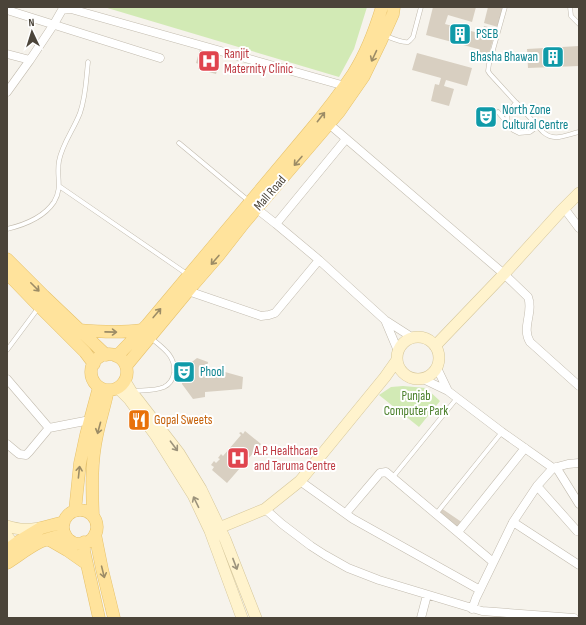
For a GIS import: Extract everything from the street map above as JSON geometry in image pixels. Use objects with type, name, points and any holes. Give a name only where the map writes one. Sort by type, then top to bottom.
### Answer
[{"type":"main road","name":"Mall Road","points":[[111,355],[121,352],[146,333],[188,291],[219,255],[253,205],[354,73],[376,27],[382,7]]},
{"type":"main road","name":"Mall Road","points":[[126,366],[146,333],[189,275],[339,112],[364,76],[393,14],[394,7]]},
{"type":"main road","points":[[7,259],[79,330],[111,355],[120,358],[126,366],[127,376],[116,387],[90,420],[80,463],[74,511]]},
{"type":"main road","points":[[7,273],[85,352],[94,364]]},
{"type":"main road","points":[[79,330],[146,333]]},
{"type":"main road","points":[[111,355],[101,357],[94,364],[92,369],[93,379],[116,387]]},
{"type":"main road","points":[[114,618],[95,534],[96,523],[93,516],[92,476],[97,435],[116,387]]},
{"type":"main road","points":[[93,516],[86,511],[74,511],[68,515],[63,526],[65,534],[74,542],[78,543],[90,540],[95,534]]},
{"type":"main road","points":[[7,564],[12,546],[41,528],[64,522]]},
{"type":"main road","points":[[12,546],[40,542],[65,534]]},
{"type":"main road","points":[[48,539],[87,564]]},
{"type":"main road","points":[[84,542],[84,551],[99,618]]},
{"type":"street","points":[[7,92],[30,60],[62,10],[66,9],[71,9],[345,86]]},
{"type":"street","points":[[7,10],[160,58]]},
{"type":"street","points":[[7,54],[30,60]]},
{"type":"street","points":[[329,124],[504,274],[528,297],[530,307],[526,334],[527,339],[579,386]]},
{"type":"street","points":[[276,224],[346,139]]},
{"type":"street","points":[[435,346],[579,193]]},
{"type":"street","points":[[253,205],[319,260],[386,320],[413,338]]},
{"type":"street","points":[[564,208],[579,228]]},
{"type":"street","points":[[188,291],[261,316],[269,316],[275,313],[319,260]]},
{"type":"street","points":[[215,529],[265,509],[300,481],[385,377],[397,356],[401,345],[406,341],[413,338],[422,338],[429,340],[435,346],[438,352],[439,361],[437,368],[433,373],[423,379],[416,380],[408,377],[401,371],[397,365],[397,356],[386,320]]},
{"type":"street","points":[[437,368],[448,391]]},
{"type":"street","points":[[385,377],[401,371]]},
{"type":"street","points":[[7,379],[49,428]]},
{"type":"street","points":[[423,379],[448,391],[502,432],[555,467],[579,504]]},
{"type":"street","points":[[116,387],[129,399],[156,436],[215,529],[256,618]]},
{"type":"street","points":[[7,445],[19,454],[26,455],[49,428],[90,420]]},
{"type":"street","points":[[458,532],[525,448]]},
{"type":"street","points":[[472,609],[513,522],[536,486],[555,467],[568,464],[578,465]]},
{"type":"street","points":[[346,513],[380,473],[386,472],[494,562]]},
{"type":"street","points":[[300,481],[360,522],[480,590]]},
{"type":"street","points":[[536,486],[577,531]]},
{"type":"street","points":[[265,509],[282,524],[325,555],[348,568],[379,580],[472,609],[482,615],[574,618]]},
{"type":"street","points":[[513,522],[579,565]]},
{"type":"street","points":[[7,526],[20,530],[41,528]]},
{"type":"street","points":[[215,529],[242,618]]},
{"type":"street","points":[[421,618],[427,595]]},
{"type":"lane","points":[[383,35],[401,41],[410,41],[413,37],[421,7]]},
{"type":"lane","points":[[505,7],[488,67],[490,74],[547,136],[552,138],[579,132]]},
{"type":"lane","points":[[570,7],[571,16],[579,24]]},
{"type":"lane","points":[[7,229],[40,216],[53,203],[58,194],[59,159],[79,114],[86,92],[88,62]]},
{"type":"lane","points":[[508,124],[507,114],[517,103]]},
{"type":"lane","points":[[498,112],[513,130],[519,133],[530,132],[538,126]]},
{"type":"lane","points":[[179,143],[253,205]]},
{"type":"lane","points":[[59,186],[189,275]]},
{"type":"lane","points":[[7,350],[39,307]]},
{"type":"lane","points":[[116,387],[159,389],[169,384],[173,378],[173,360],[166,351],[146,333]]},
{"type":"lane","points":[[393,477],[457,398]]},
{"type":"lane","points":[[436,514],[502,432]]},
{"type":"green space","points":[[104,7],[367,7],[354,49],[339,77]]},
{"type":"green space","name":"Punjab Computer Park","points":[[403,386],[426,388],[440,401],[419,427],[379,395],[391,387]]},
{"type":"building","name":"PSEB","points":[[433,7],[476,7],[472,22],[448,15],[445,24],[482,34],[484,26],[496,29],[487,61],[475,58],[478,49],[426,35]]},
{"type":"building","points":[[488,7],[503,7],[498,27],[484,23]]},
{"type":"building","name":"Bhasha Bhawan","points":[[579,46],[579,66],[528,68],[527,49]]},
{"type":"building","points":[[200,49],[206,51],[202,63],[218,67],[216,74],[198,69],[199,64],[196,63]]},
{"type":"building","points":[[417,53],[472,68],[467,86],[446,80],[444,86],[454,89],[449,106],[431,101],[435,84],[439,85],[441,78],[412,70]]},
{"type":"building","points":[[197,358],[208,362],[207,367],[243,377],[242,389],[205,392],[205,397],[193,399],[182,384],[183,369]]},
{"type":"building","points":[[245,431],[261,444],[227,483],[212,470],[214,467],[211,465],[214,461],[216,463],[220,459],[218,458],[221,454],[223,456],[241,435],[239,433],[241,432],[243,434]]},
{"type":"building","points":[[441,508],[463,523],[458,532],[436,514]]},
{"type":"place","name":"PSEB","points":[[460,34]]},
{"type":"place","name":"Bhasha Bhawan","points":[[553,57]]},
{"type":"place","name":"Ranjit Maternity Clinic","points":[[209,61]]},
{"type":"place","name":"North Zone Cultural Centre","points":[[486,117]]},
{"type":"place","name":"Phool","points":[[184,372]]},
{"type":"place","name":"Gopal Sweets","points":[[139,420]]},
{"type":"place","name":"A.P. Healthcare and Taruma Centre","points":[[238,458]]}]
